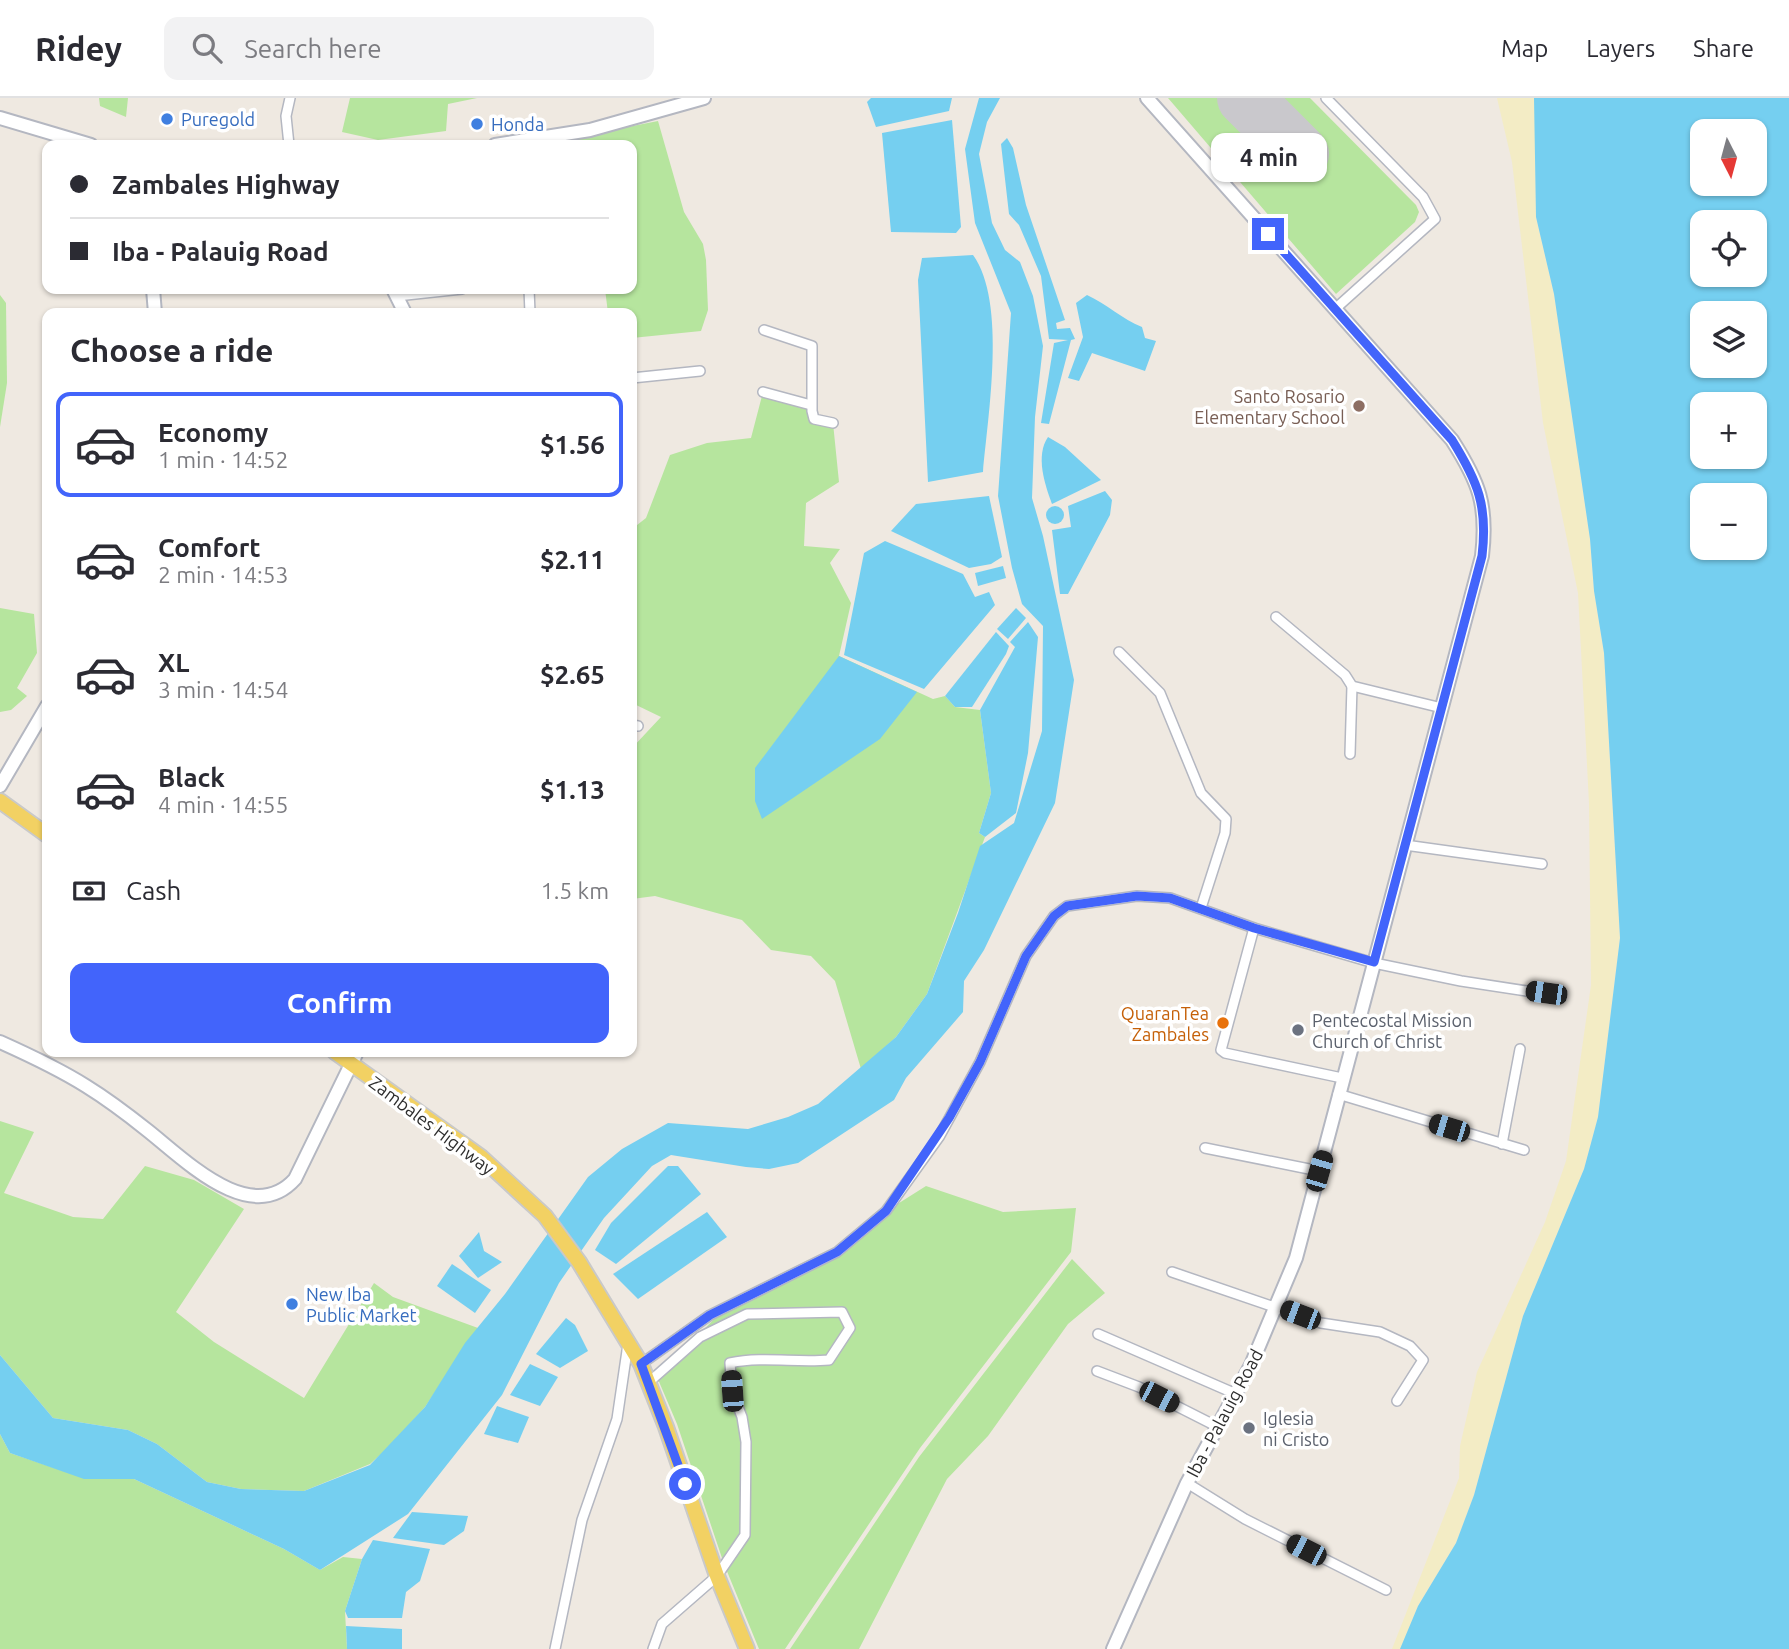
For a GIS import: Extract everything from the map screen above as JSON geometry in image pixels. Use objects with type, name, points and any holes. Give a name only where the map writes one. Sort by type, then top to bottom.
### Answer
[{"type":"main road","points":[[527,140],[590,130],[704,98]]},
{"type":"main road","name":"Iba - Palauig Road","points":[[1113,1649],[1187,1483],[1236,1394],[1278,1306],[1296,1258],[1482,556],[1485,527],[1482,497],[1474,475],[1452,440],[1147,98]]},
{"type":"main road","points":[[0,118],[74,140]]},
{"type":"main road","points":[[0,786],[42,715]]},
{"type":"main road","points":[[0,802],[42,831]]},
{"type":"main road","points":[[0,1042],[85,1085],[209,1179],[262,1198],[283,1193],[296,1179],[354,1059]]},
{"type":"main road","name":"Zambales Highway","points":[[354,1059],[481,1157],[549,1220],[579,1262],[641,1364],[666,1427],[717,1576],[747,1649]]},
{"type":"street","points":[[288,140],[286,116],[290,98]]},
{"type":"street","points":[[1326,98],[1423,197],[1435,219],[1335,309]]},
{"type":"street","points":[[764,330],[812,346],[811,405],[814,419],[832,423]]},
{"type":"street","points":[[637,377],[700,371]]},
{"type":"street","points":[[763,392],[811,405]]},
{"type":"street","points":[[1276,617],[1346,675],[1352,686],[1350,754]]},
{"type":"street","points":[[1119,652],[1160,693],[1201,793],[1226,819],[1225,833],[1201,908]]},
{"type":"street","points":[[1352,686],[1442,708]]},
{"type":"street","points":[[1405,845],[1542,864]]},
{"type":"street","points":[[641,1364],[710,1315],[837,1252],[886,1211],[939,1137],[980,1062],[1026,956],[1054,916],[1067,906],[1137,896],[1170,898],[1254,928],[1374,962],[1461,981],[1546,993]]},
{"type":"street","points":[[1254,928],[1221,1050],[1226,1054],[1342,1078]]},
{"type":"street","points":[[1502,1144],[1520,1049]]},
{"type":"street","points":[[1338,1094],[1524,1150]]},
{"type":"street","points":[[1205,1148],[1319,1171]]},
{"type":"street","points":[[1172,1272],[1278,1306],[1321,1323],[1380,1332],[1410,1346],[1423,1360],[1398,1401]]},
{"type":"street","points":[[648,1383],[700,1337],[747,1314],[842,1312],[850,1328],[829,1360],[800,1362],[775,1357],[730,1363],[732,1391],[742,1417],[746,1443],[745,1535],[717,1576],[662,1624],[653,1649]]},
{"type":"street","points":[[1098,1334],[1236,1394]]},
{"type":"street","points":[[555,1649],[582,1520],[617,1419],[629,1342]]},
{"type":"street","points":[[1097,1371],[1139,1387],[1218,1427]]},
{"type":"street","points":[[1187,1483],[1245,1520],[1386,1590]]},
{"type":"green space","points":[[99,98],[128,98],[126,117],[100,106]]},
{"type":"green space","points":[[350,98],[477,98],[448,104],[446,131],[378,140],[342,132]]},
{"type":"green space","points":[[1168,98],[1223,98],[1290,165],[1312,143],[1268,98],[1310,98],[1416,205],[1419,212],[1415,222],[1336,294]]},
{"type":"green space","points":[[658,121],[684,212],[703,244],[708,310],[701,331],[637,337],[637,308],[607,308],[606,294],[637,294],[637,140],[562,140]]},
{"type":"green space","points":[[0,295],[6,303],[7,383],[0,427]]},
{"type":"green space","points":[[763,392],[811,405],[814,419],[833,423],[839,482],[806,503],[804,546],[840,549],[830,563],[851,603],[839,656],[933,699],[945,696],[955,707],[980,710],[991,793],[979,833],[985,837],[927,994],[896,1037],[861,1069],[835,981],[811,956],[771,950],[742,920],[655,896],[637,898],[637,743],[661,717],[637,705],[637,525],[646,518],[670,455],[707,443],[751,438]]},
{"type":"green space","points":[[0,608],[34,614],[37,653],[17,688],[27,696],[11,710],[0,712]]},
{"type":"green space","points":[[0,1121],[34,1132],[4,1193],[73,1217],[103,1219],[145,1166],[194,1180],[244,1209],[176,1312],[214,1342],[304,1398],[374,1283],[393,1297],[478,1328],[425,1407],[390,1446],[370,1464],[304,1491],[241,1489],[207,1482],[157,1444],[128,1430],[53,1418],[0,1355]]},
{"type":"green space","points":[[926,1186],[1003,1212],[1076,1208],[1071,1252],[920,1448],[785,1649],[759,1649],[724,1564],[677,1424],[657,1377],[720,1313],[842,1252],[888,1210]]},
{"type":"green space","points":[[1072,1259],[1105,1293],[1068,1324],[988,1436],[947,1479],[859,1649],[790,1649],[919,1457]]},
{"type":"green space","points":[[0,1434],[10,1453],[84,1478],[134,1479],[284,1549],[320,1570],[343,1557],[362,1559],[345,1611],[347,1649],[0,1649]]},
{"type":"sand","points":[[1497,98],[1534,98],[1535,103],[1536,217],[1554,294],[1604,653],[1620,938],[1598,1117],[1584,1169],[1523,1316],[1474,1495],[1456,1543],[1418,1606],[1401,1649],[1392,1649],[1459,1478],[1460,1446],[1477,1372],[1545,1222],[1566,1161],[1591,985],[1589,803],[1578,593],[1543,423],[1512,162]]},
{"type":"water","points":[[871,98],[952,98],[949,111],[876,127],[867,102]]},
{"type":"water","points":[[979,98],[1000,98],[987,122],[979,154],[992,223],[1005,250],[1020,262],[1033,296],[1043,346],[1035,417],[1032,498],[1043,536],[1074,680],[1055,803],[984,950],[964,981],[963,1012],[906,1078],[894,1100],[798,1163],[769,1169],[671,1155],[652,1166],[604,1218],[559,1283],[502,1395],[408,1514],[320,1570],[284,1549],[134,1479],[84,1479],[10,1453],[0,1434],[0,1355],[53,1418],[128,1430],[157,1444],[207,1482],[241,1489],[304,1491],[370,1465],[425,1407],[465,1343],[505,1294],[588,1177],[622,1149],[668,1123],[748,1129],[788,1117],[818,1104],[896,1037],[927,994],[980,846],[1014,823],[1042,731],[1043,626],[1022,604],[998,496],[1011,313],[975,223],[965,149]]},
{"type":"water","points":[[1534,98],[1789,98],[1789,1649],[1400,1649],[1418,1606],[1456,1543],[1474,1495],[1523,1316],[1584,1169],[1598,1117],[1620,938],[1604,653],[1554,294],[1536,217]]},
{"type":"water","points":[[952,120],[961,227],[956,233],[891,232],[882,133]]},
{"type":"water","points":[[1007,138],[1013,148],[1026,205],[1065,320],[1056,323],[1057,329],[1070,328],[1075,339],[1071,340],[1049,424],[1041,423],[1054,343],[1068,340],[1049,339],[1041,276],[1019,225],[1009,214],[1001,144]]},
{"type":"water","points":[[973,255],[983,275],[990,301],[992,329],[993,360],[983,472],[928,482],[918,280],[922,258]]},
{"type":"water","points":[[1087,295],[1142,327],[1145,338],[1156,341],[1145,371],[1092,353],[1079,381],[1068,378],[1083,337],[1076,303]]},
{"type":"water","points":[[1048,437],[1065,447],[1101,480],[1052,504],[1042,462],[1042,453]]},
{"type":"water","points":[[1105,491],[1112,500],[1110,515],[1068,594],[1060,594],[1052,530],[1071,527],[1068,506]]},
{"type":"water","points":[[989,496],[1002,557],[991,564],[969,568],[891,531],[916,504]]},
{"type":"water","points":[[1055,506],[1061,509],[1064,515],[1061,521],[1055,524],[1049,521],[1046,515],[1049,509]]},
{"type":"water","points":[[885,541],[963,574],[975,597],[989,592],[995,605],[924,689],[844,655],[864,553]]},
{"type":"water","points":[[1003,566],[1006,578],[978,586],[975,573]]},
{"type":"water","points":[[1016,608],[1026,618],[1008,639],[997,629]]},
{"type":"water","points":[[1028,622],[1038,637],[1028,753],[1016,813],[985,837],[979,833],[991,793],[980,710],[1015,647],[1010,642]]},
{"type":"water","points":[[996,632],[1009,646],[1006,654],[972,707],[955,707],[945,696]]},
{"type":"water","points":[[839,656],[917,692],[880,739],[762,819],[755,801],[755,768]]},
{"type":"water","points":[[668,1166],[678,1166],[701,1194],[616,1264],[595,1250],[611,1223]]},
{"type":"water","points":[[707,1212],[727,1237],[638,1299],[613,1274]]},
{"type":"water","points":[[479,1232],[484,1251],[502,1262],[478,1278],[459,1256]]},
{"type":"water","points":[[452,1264],[491,1290],[475,1313],[437,1286]]},
{"type":"water","points":[[566,1318],[575,1325],[588,1351],[560,1368],[536,1354]]},
{"type":"water","points":[[530,1364],[558,1377],[540,1406],[510,1395]]},
{"type":"water","points":[[497,1406],[529,1417],[518,1443],[484,1434]]},
{"type":"water","points":[[412,1512],[468,1516],[464,1531],[444,1545],[393,1538]]},
{"type":"water","points":[[373,1540],[430,1549],[420,1581],[406,1592],[402,1618],[348,1618],[345,1611],[362,1559]]},
{"type":"water","points":[[346,1626],[402,1629],[402,1649],[347,1649]]},
{"type":"runway","points":[[1245,98],[1301,154]]},
{"type":"place","name":"Puregold","points":[[167,119]]},
{"type":"place","name":"Honda","points":[[477,124]]},
{"type":"place","name":"Santo Rosario Elementary School","points":[[1359,406]]},
{"type":"place","name":"QuaranTea Zambales","points":[[1223,1023]]},
{"type":"place","name":"Pentecostal Mission Church of Christ","points":[[1298,1030]]},
{"type":"place","name":"New Iba Public Market","points":[[292,1304]]},
{"type":"place","name":"Iglesia ni Cristo","points":[[1249,1428]]},
{"type":"route","points":[[685,1484],[641,1364],[710,1315],[758,1288],[837,1252],[886,1211],[939,1137],[980,1062],[1026,956],[1054,916],[1067,906],[1090,900],[1137,896],[1170,898],[1254,928],[1374,962],[1384,915],[1482,556],[1485,527],[1482,497],[1474,475],[1452,440],[1268,234]]}]
